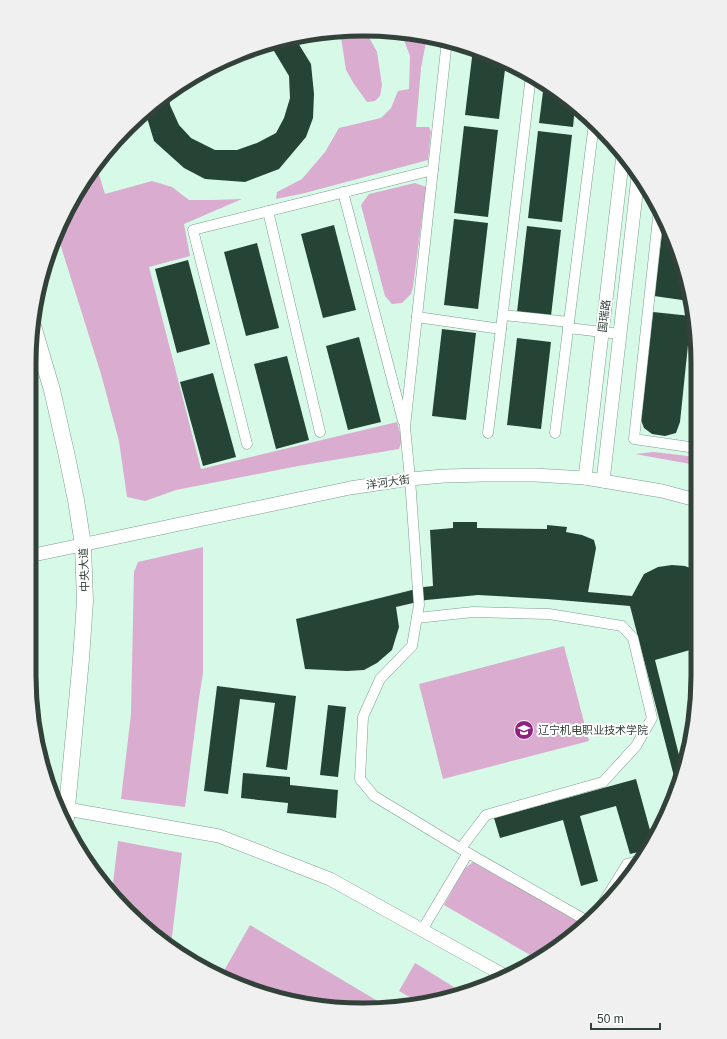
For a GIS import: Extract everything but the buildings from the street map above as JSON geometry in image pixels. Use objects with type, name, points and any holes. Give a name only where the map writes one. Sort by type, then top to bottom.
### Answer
[{"type":"main road","name":"中央大道","points":[[37,340],[52,390],[66,452],[76,500],[83,545],[85,601],[66,812]]},
{"type":"street","points":[[404,427],[446,47]]},
{"type":"street","points":[[488,433],[530,82]]},
{"type":"street","points":[[555,433],[593,130]]},
{"type":"street","name":"国瑞路","points":[[586,478],[622,163]]},
{"type":"street","points":[[247,444],[194,230],[433,170]]},
{"type":"street","name":"国瑞路","points":[[603,481],[637,184]]},
{"type":"street","points":[[343,192],[404,427],[410,479],[419,605],[412,646],[380,679],[363,718],[360,779],[374,796],[583,918]]},
{"type":"street","points":[[268,211],[320,432]]},
{"type":"street","points":[[658,221],[634,438],[691,447]]},
{"type":"street","points":[[503,315],[620,334]]},
{"type":"street","points":[[417,317],[501,329]]},
{"type":"street","name":"洋河大街","points":[[36,555],[350,488],[410,479],[444,476],[484,474],[586,478],[691,499]]},
{"type":"street","points":[[417,618],[473,612],[549,614],[622,626],[632,638],[652,718],[636,746],[603,782],[486,815],[464,850],[422,930]]},
{"type":"street","points":[[67,814],[219,836],[330,879],[499,973]]},
{"type":"street","points":[[612,889],[627,864],[632,863]]},
{"type":"shaded area","points":[[368,36],[377,52],[382,85],[380,96],[375,101],[367,102],[346,70],[341,37]]},
{"type":"shaded area","points":[[404,39],[426,42],[421,68],[416,127],[429,127],[431,132],[428,160],[305,193],[276,199],[277,192],[302,179],[325,152],[339,128],[381,118],[391,108],[398,91],[409,89],[410,56]]},
{"type":"shaded area","points":[[98,172],[105,194],[152,181],[172,187],[189,200],[242,199],[184,224],[190,256],[149,267],[201,469],[397,422],[402,440],[399,449],[298,466],[176,490],[145,501],[127,497],[119,441],[101,374],[59,242],[80,200]]},
{"type":"shaded area","points":[[415,183],[426,187],[413,287],[411,294],[402,303],[392,304],[385,296],[361,205],[369,194]]},
{"type":"shaded area","points":[[654,452],[691,456],[691,464],[635,454]]},
{"type":"shaded area","points":[[203,547],[203,673],[185,807],[121,799],[131,714],[134,572],[138,562]]},
{"type":"shaded area","points":[[564,646],[589,741],[443,779],[419,684]]},
{"type":"shaded area","points":[[118,841],[182,853],[172,940],[148,922],[113,886]]},
{"type":"shaded area","points":[[473,862],[579,922],[532,956],[444,905],[464,869]]},
{"type":"shaded area","points":[[250,925],[376,1000],[374,1002],[364,1003],[300,997],[258,986],[224,971]]},
{"type":"shaded area","points":[[415,963],[458,989],[413,999],[399,991]]},
{"type":"place","name":"辽宁机电职业技术学院","points":[[524,730]]}]
